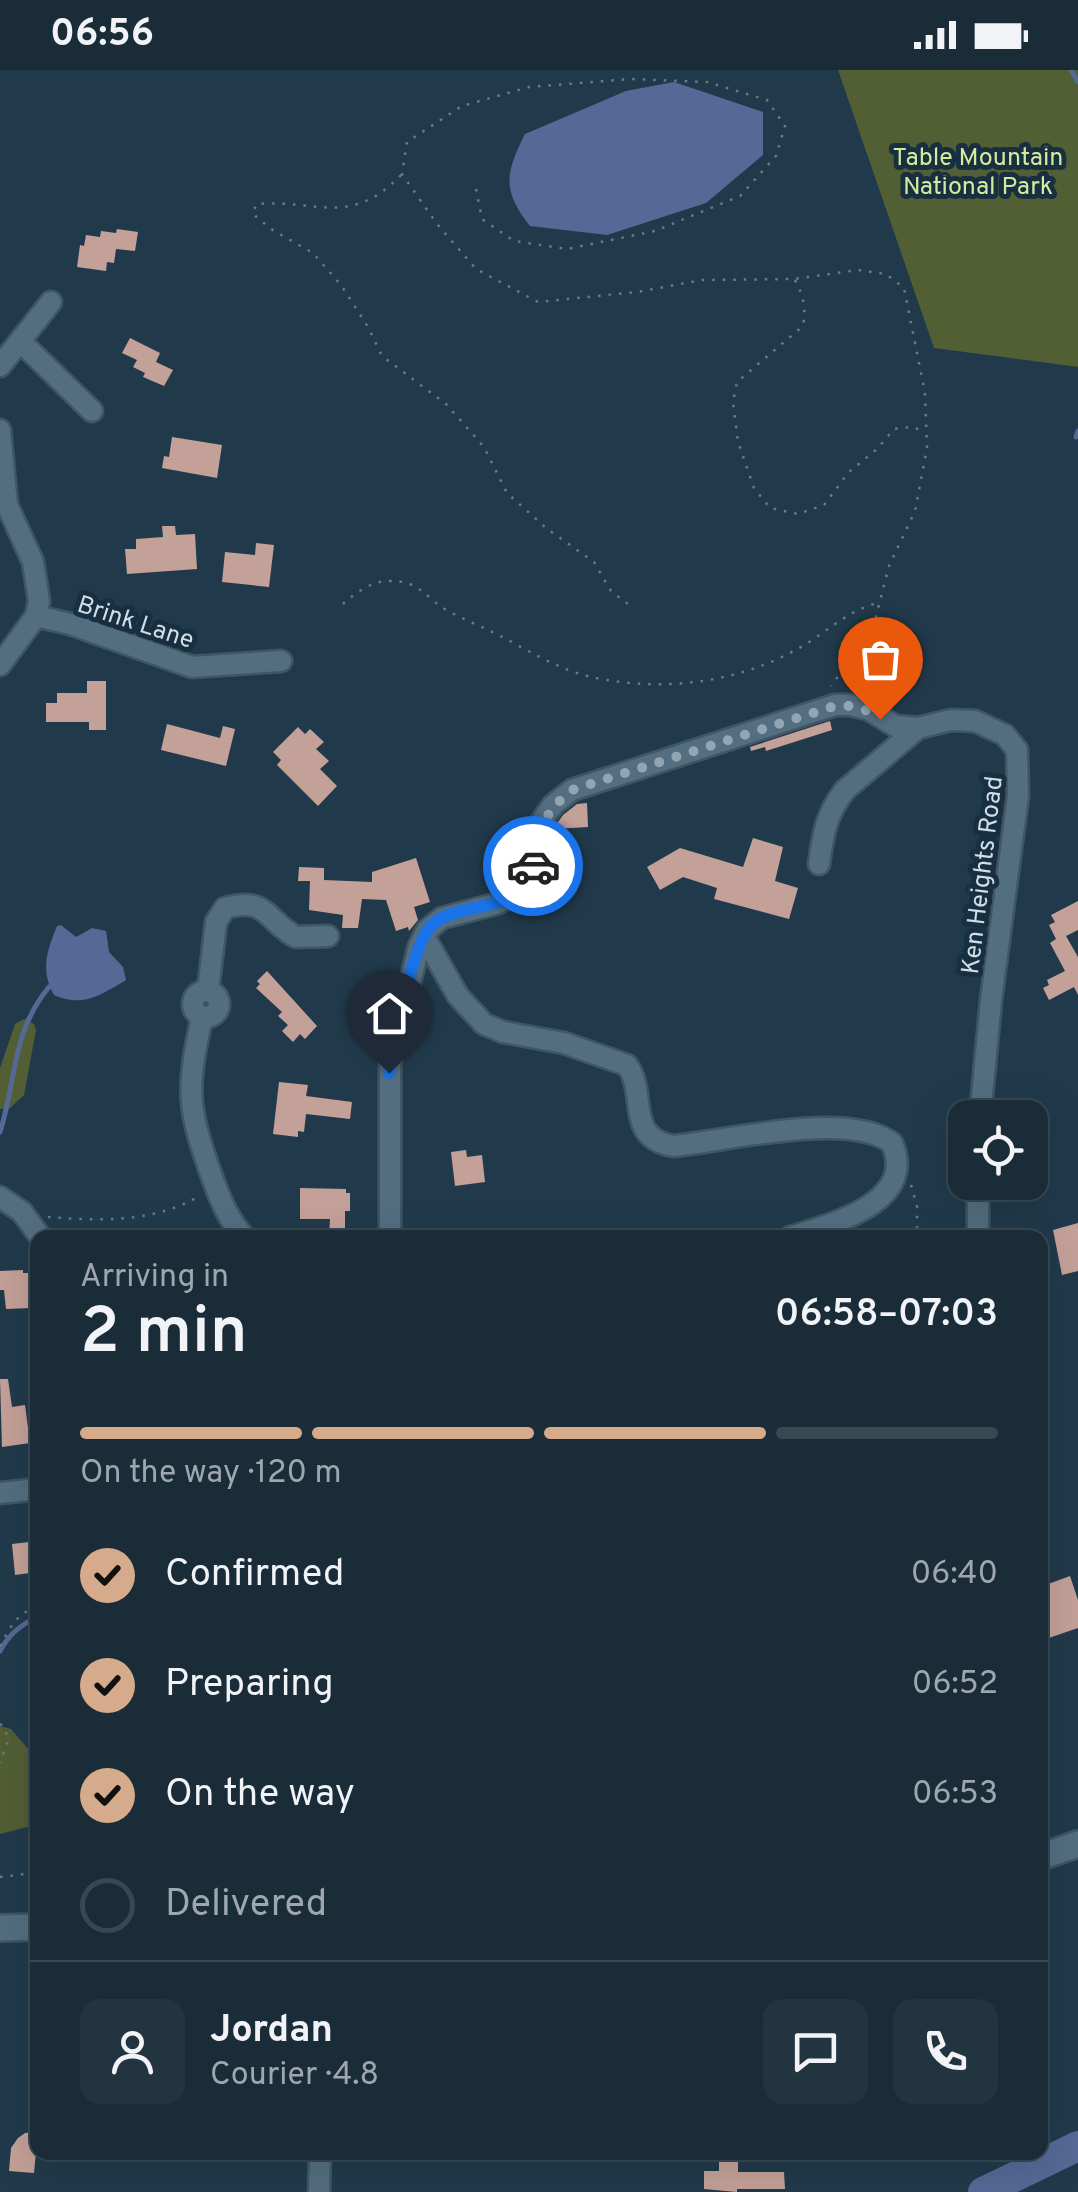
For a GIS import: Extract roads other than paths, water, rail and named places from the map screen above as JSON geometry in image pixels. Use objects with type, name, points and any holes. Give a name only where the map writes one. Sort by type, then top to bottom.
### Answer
[{"type":"street","points":[[0,366],[51,302]]},
{"type":"street","points":[[20,342],[92,411]]},
{"type":"street","points":[[0,430],[7,505],[37,577],[36,616],[0,665]]},
{"type":"street","name":"Brink Lane","points":[[36,616],[192,667],[281,661]]},
{"type":"street","points":[[390,1230],[391,1053],[424,936],[442,918],[499,903],[528,883],[539,825],[554,804],[572,790],[821,710],[850,705],[868,710],[895,726],[918,728]]},
{"type":"street","name":"Ken Heights Road","points":[[918,728],[950,720],[975,721],[1013,741],[1020,760],[982,1100]]},
{"type":"street","points":[[819,864],[824,824],[845,790],[918,728]]},
{"type":"street","points":[[238,1230],[222,1206],[191,1115],[191,1068],[202,1017],[194,1009],[194,998],[208,991],[216,922],[224,908],[240,905],[260,908],[296,937],[328,936]]},
{"type":"street","points":[[424,936],[458,996],[484,1024],[503,1032],[564,1043],[627,1065],[643,1126],[655,1141],[673,1146],[815,1128],[859,1132],[892,1143],[895,1175],[886,1194],[849,1216],[810,1230]]},
{"type":"street","points":[[0,1198],[22,1212],[35,1230]]},
{"type":"street","points":[[978,1200],[978,1230]]},
{"type":"street","points":[[0,1493],[30,1490]]},
{"type":"street","points":[[1048,1853],[1078,1844]]},
{"type":"street","points":[[0,1928],[30,1927]]},
{"type":"street","points":[[319,2192],[320,2160]]},
{"type":"water","points":[[674,82],[763,112],[763,155],[706,203],[607,235],[530,226],[515,202],[510,182],[513,160],[525,134],[626,91]]},
{"type":"water","points":[[57,926],[76,937],[92,928],[106,931],[109,952],[123,967],[126,980],[82,1000],[54,995],[46,960]]},
{"type":"waterway","points":[[1071,70],[1078,82]]},
{"type":"waterway","points":[[1076,437],[1078,431]]},
{"type":"waterway","points":[[0,1132],[21,1039],[49,987]]},
{"type":"waterway","points":[[0,1651],[30,1621]]},
{"type":"waterway","points":[[983,2192],[1078,2146]]},
{"type":"park label","name":"Table Mountain National Park","points":[[978,170]]}]
